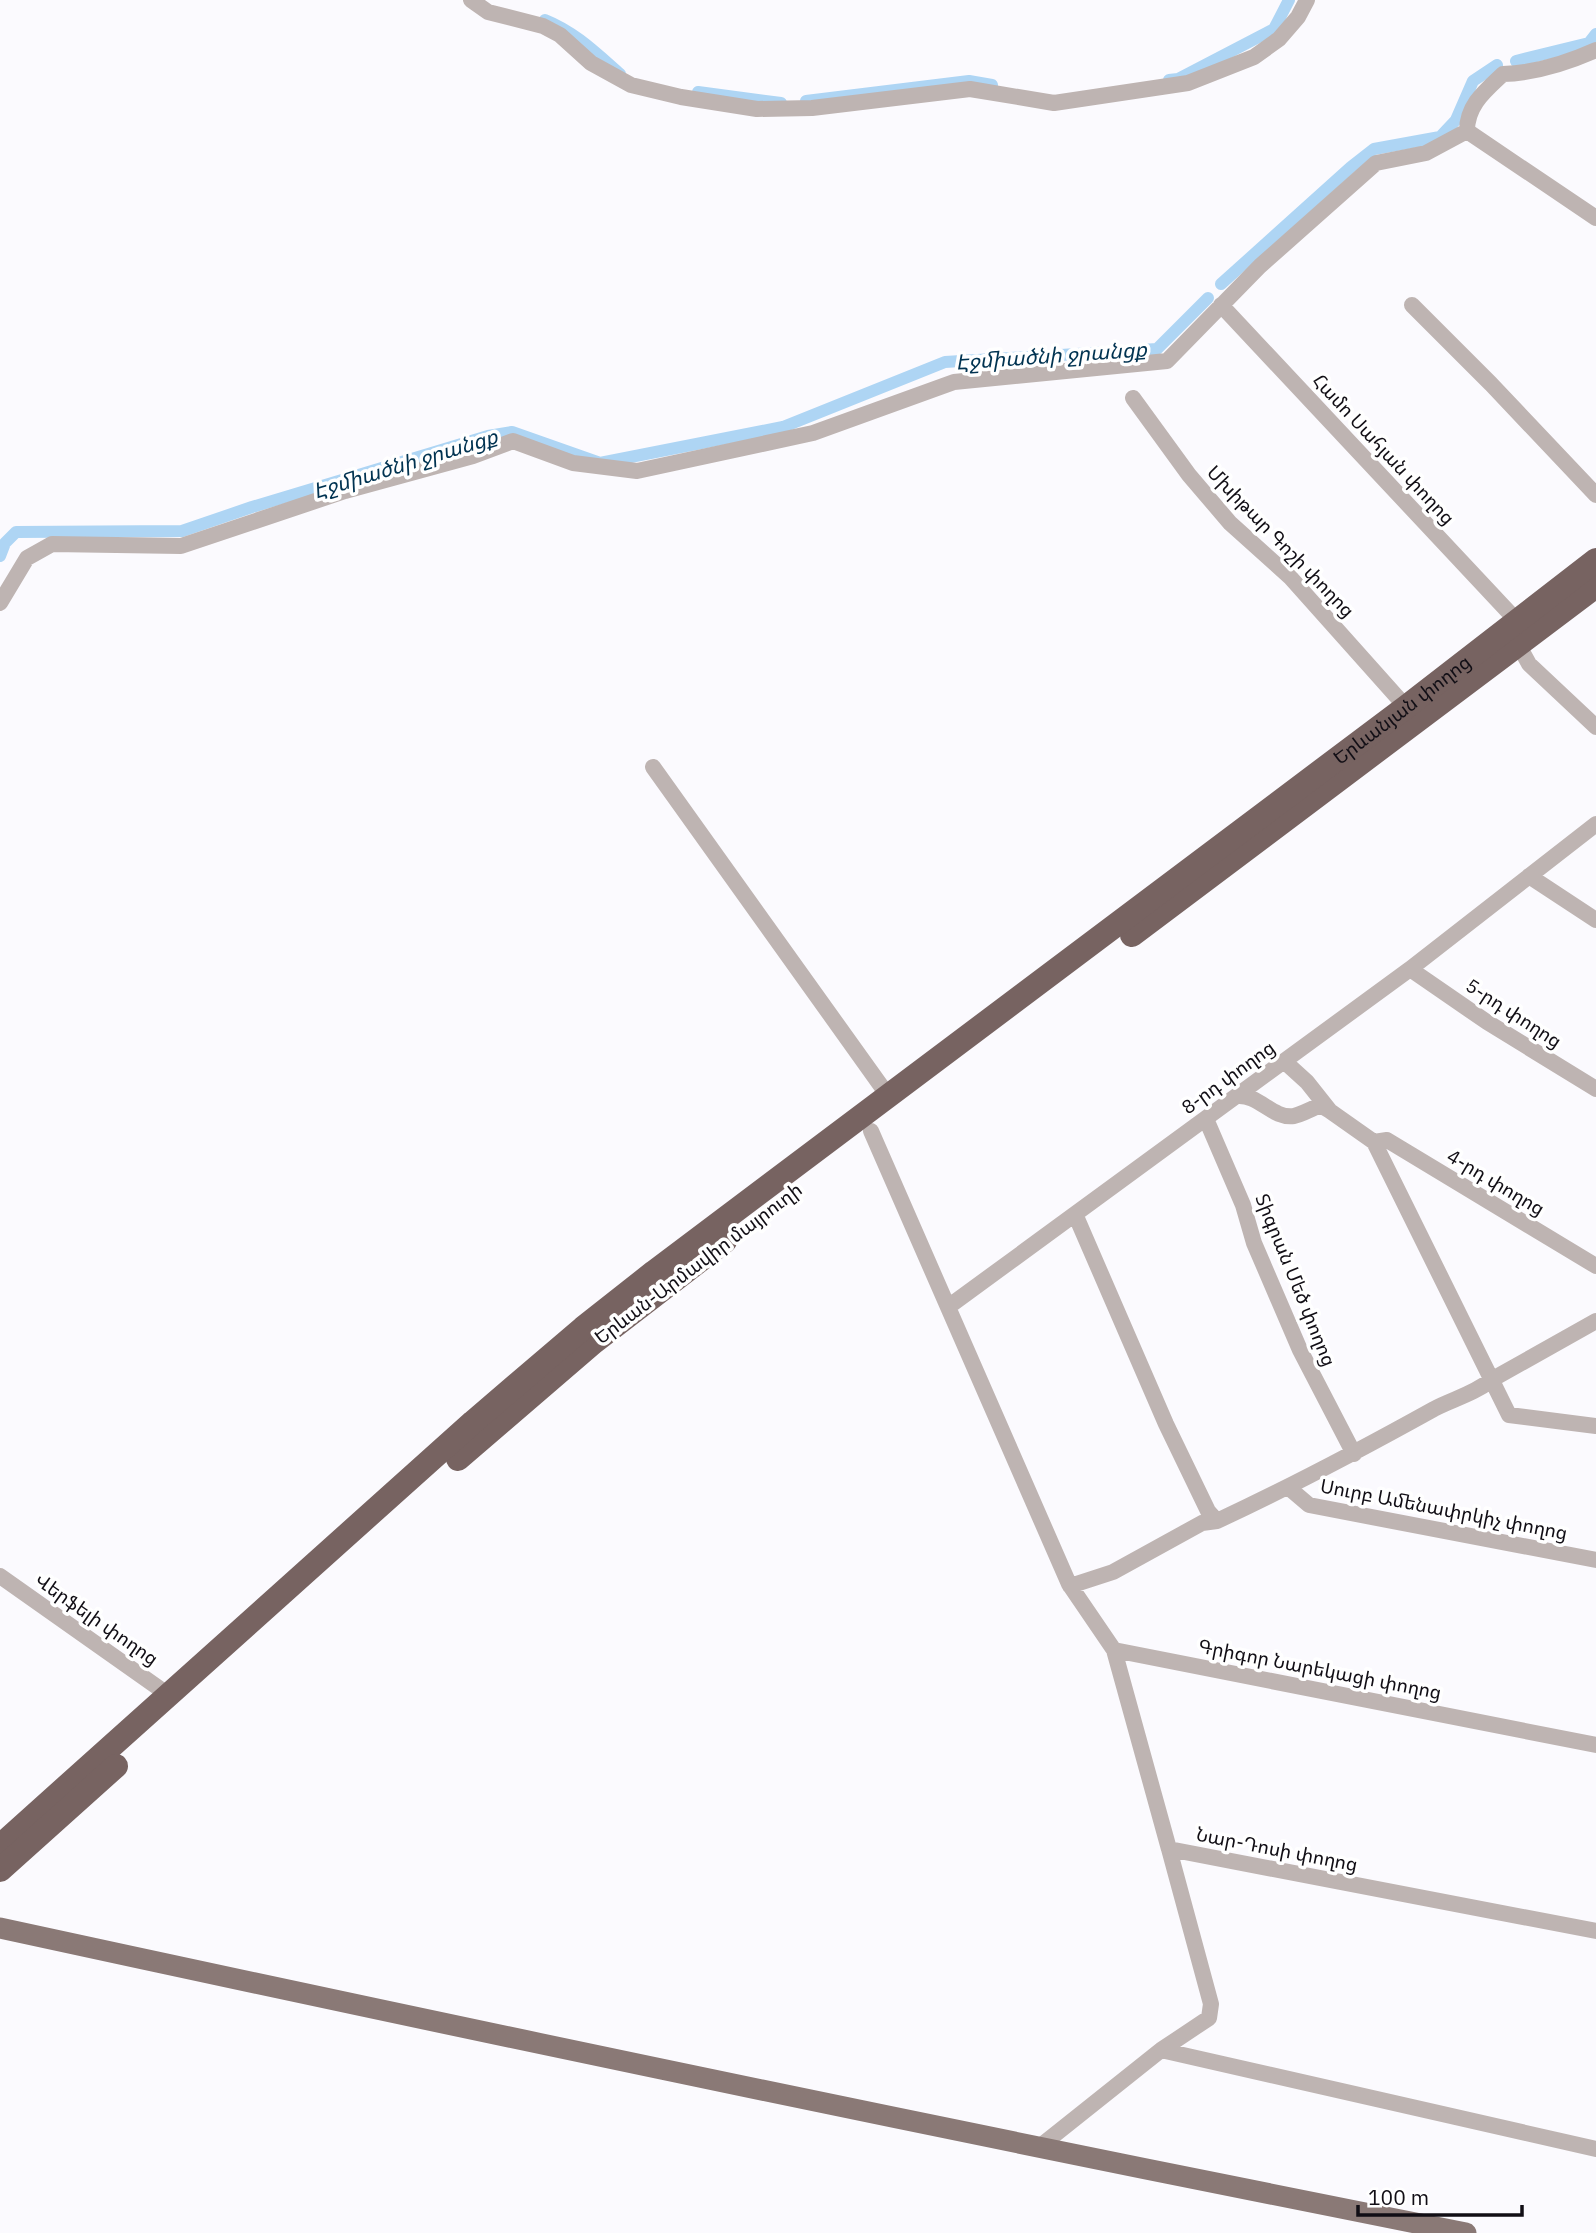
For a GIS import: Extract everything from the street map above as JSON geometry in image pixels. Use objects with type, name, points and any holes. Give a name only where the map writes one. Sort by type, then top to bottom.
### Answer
[{"type":"highway","name":"Երևանյան փողոց","points":[[1210,865],[1517,633],[1596,561]]},
{"type":"highway","name":"Երևանյան փողոց","points":[[1210,865],[1406,707],[1517,633],[1596,586]]},
{"type":"highway","name":"Երևան-Արմավիր մայրուղի","points":[[204,1676],[473,1422],[583,1328],[889,1097],[1210,865]]},
{"type":"highway","name":"Երևան-Արմավիր մայրուղի","points":[[237,1646],[594,1342],[871,1131],[1210,865]]},
{"type":"highway","points":[[0,1846],[170,1696],[204,1676]]},
{"type":"highway","points":[[0,1870],[204,1676]]},
{"type":"main road","points":[[0,1928],[488,2034],[1466,2233]]},
{"type":"street","points":[[471,0],[488,12],[543,26],[560,35],[591,63],[631,85],[681,97],[757,109],[812,108],[970,89],[1054,103],[1188,83],[1254,57],[1279,39],[1298,17],[1307,0]]},
{"type":"street","points":[[1467,131],[1467,116],[1475,102],[1503,74],[1573,61],[1596,50]]},
{"type":"street","points":[[1467,131],[1596,218]]},
{"type":"street","points":[[0,603],[27,558],[52,544],[180,546],[345,491],[473,456],[513,442],[573,463],[637,471],[813,433],[954,382],[1167,360],[1260,267],[1376,163],[1426,153],[1467,131]]},
{"type":"street","name":"Համո Սահյան փողոց","points":[[1221,305],[1517,633],[1529,664],[1596,727]]},
{"type":"street","points":[[1412,305],[1596,495]]},
{"type":"street","name":"Մխիթար Գոշի փողոց","points":[[1133,398],[1189,475],[1230,523],[1290,577],[1406,707]]},
{"type":"street","points":[[653,767],[889,1097]]},
{"type":"street","name":"8-րդ փողոց","points":[[948,1307],[1410,969],[1596,824]]},
{"type":"street","points":[[1529,876],[1596,920]]},
{"type":"street","name":"5-րդ փողոց","points":[[1410,969],[1487,1023],[1596,1089]]},
{"type":"street","points":[[1285,1062],[1307,1082],[1330,1111]]},
{"type":"street","points":[[1237,1096],[1245,1095],[1280,1114],[1292,1116],[1320,1105],[1374,1142],[1509,1415],[1596,1426]]},
{"type":"street","name":"Տիգրան Մեծ փողոց","points":[[1206,1119],[1243,1205],[1254,1243],[1300,1350],[1354,1454]]},
{"type":"street","points":[[871,1131],[1070,1585],[1114,1650],[1169,1849]]},
{"type":"street","name":"4-րդ փողոց","points":[[1374,1142],[1387,1140],[1596,1266]]},
{"type":"street","points":[[1075,1214],[1166,1424],[1208,1511],[1217,1521]]},
{"type":"street","points":[[1070,1585],[1113,1572],[1202,1523],[1217,1521],[1289,1488],[1437,1408],[1478,1390],[1596,1321]]},
{"type":"street","name":"Սուրբ Ամենափրկիչ փողոց","points":[[1289,1488],[1309,1505],[1596,1560]]},
{"type":"street","name":"Վերֆելի փողոց","points":[[0,1576],[170,1696]]},
{"type":"street","name":"Գրիգոր Նարեկացի փողոց","points":[[1114,1650],[1596,1745]]},
{"type":"street","name":"Նար-Դոսի փողոց","points":[[1038,2148],[1161,2050],[1209,2018],[1211,2004],[1169,1849],[1596,1931]]},
{"type":"street","points":[[1161,2050],[1596,2149]]},
{"type":"waterway","points":[[1169,80],[1178,79],[1274,29],[1289,0]]},
{"type":"waterway","points":[[545,20],[576,37],[620,74]]},
{"type":"waterway","name":"Էջմիածնի ջրանցք","points":[[1516,61],[1589,43],[1596,34]]},
{"type":"waterway","name":"Էջմիածնի ջրանցք","points":[[1221,284],[1374,149],[1440,137],[1456,120],[1473,81],[1497,65]]},
{"type":"waterway","points":[[806,101],[969,81],[992,85]]},
{"type":"waterway","points":[[698,92],[781,103]]},
{"type":"waterway","name":"Էջմիածնի ջրանցք","points":[[0,556],[5,543],[16,532],[182,531],[252,507],[488,436],[512,432],[600,463],[783,427],[945,362],[1157,349],[1208,298]]}]
